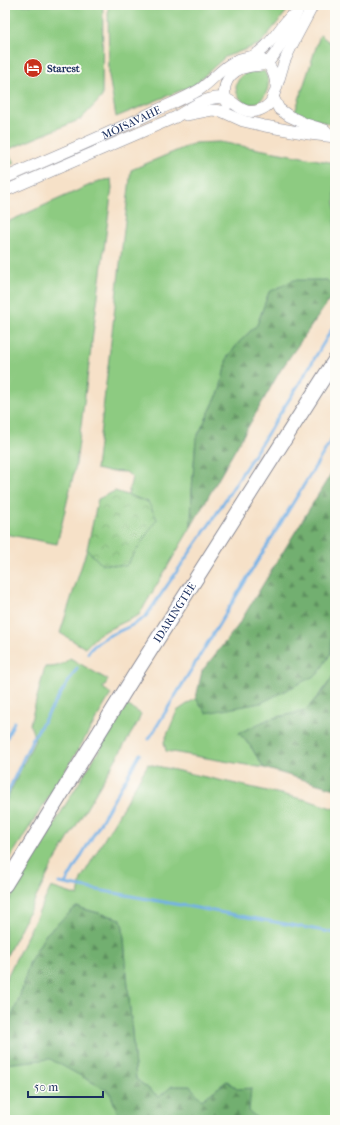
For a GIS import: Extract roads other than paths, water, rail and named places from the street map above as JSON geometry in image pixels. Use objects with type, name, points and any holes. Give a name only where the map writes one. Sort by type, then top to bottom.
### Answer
[{"type":"main road","name":"IDARINGTEE","points":[[5,885],[134,676],[335,360]]},
{"type":"main road","name":"IDARINGTEE","points":[[5,888],[16,867]]},
{"type":"street","name":"MÕISAVAHE","points":[[5,178],[191,94],[234,61],[251,57],[261,52],[301,5]]},
{"type":"street","name":"MÕISAVAHE","points":[[267,63],[274,56],[301,5]]},
{"type":"street","points":[[225,98],[239,108],[249,112],[260,110],[269,104],[286,59],[313,5]]},
{"type":"street","points":[[251,57],[260,58],[272,68],[275,76],[274,92],[279,109],[288,116],[325,130],[334,137]]},
{"type":"street","points":[[235,116],[225,98],[224,89],[227,79],[236,71],[267,63]]},
{"type":"street","name":"MÕISAVAHE","points":[[5,191],[176,117],[213,98],[225,98]]},
{"type":"street","points":[[176,117],[212,110],[221,111],[242,120],[265,126],[334,137]]},
{"type":"waterway","points":[[88,653],[101,640],[139,622],[146,616],[213,519],[304,376],[335,324]]},
{"type":"waterway","points":[[149,739],[335,434]]},
{"type":"waterway","points":[[5,798],[33,738],[77,668]]},
{"type":"waterway","points":[[5,742],[14,722]]},
{"type":"waterway","points":[[59,883],[65,884],[140,754]]},
{"type":"waterway","points":[[65,884],[335,933]]},
{"type":"place","name":"Starest","points":[[33,68]]}]
